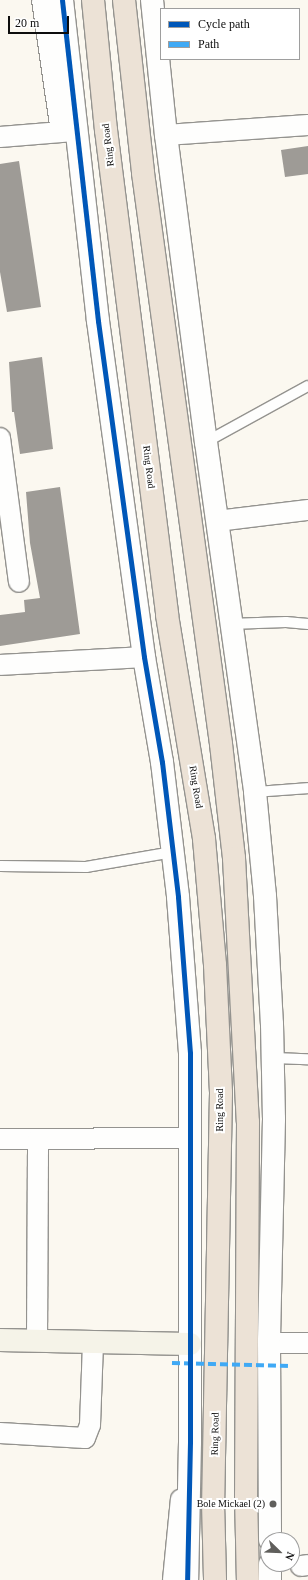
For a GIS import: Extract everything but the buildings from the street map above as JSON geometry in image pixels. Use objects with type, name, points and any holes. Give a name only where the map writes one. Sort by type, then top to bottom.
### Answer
[{"type":"highway","name":"Ring Road","points":[[93,0],[106,130],[167,615],[204,839],[215,965],[220,1093],[213,1502],[215,1580]]},
{"type":"highway","points":[[124,0],[142,173],[221,744],[234,858],[248,1122],[246,1495],[248,1580]]},
{"type":"main road","points":[[0,1340],[190,1344]]},
{"type":"street","points":[[42,0],[68,131],[98,321],[144,657],[162,762],[173,852],[190,1053],[190,1442],[187,1580]]},
{"type":"street","points":[[62,0],[68,131]]},
{"type":"street","points":[[152,0],[166,135],[230,624],[255,792],[265,896],[273,1058],[269,1343],[270,1532]]},
{"type":"street","points":[[166,135],[308,124]]},
{"type":"street","points":[[0,137],[68,131]]},
{"type":"street","points":[[0,438],[19,582]]},
{"type":"street","points":[[217,521],[308,510]]},
{"type":"street","points":[[0,665],[144,657]]},
{"type":"street","points":[[0,1140],[190,1138]]},
{"type":"street","points":[[37,1340],[38,1139]]},
{"type":"street","points":[[0,1433],[85,1438],[90,1425],[92,1342]]},
{"type":"street","points":[[269,1343],[308,1343]]},
{"type":"street","points":[[173,1580],[176,1534],[190,1442]]},
{"type":"lane","points":[[206,442],[308,386]]},
{"type":"lane","points":[[230,624],[308,624]]},
{"type":"lane","points":[[255,792],[308,788]]},
{"type":"lane","points":[[0,866],[86,867],[173,852]]},
{"type":"lane","points":[[273,1058],[308,1059]]},
{"type":"marked path","points":[[172,1363],[291,1366]]},
{"type":"cycle path","points":[[62,0],[98,321],[144,657],[162,762],[178,897],[190,1053],[190,1442],[187,1580]]},
{"type":"place","name":"Bole Mickael (2)","points":[[273,1504]]}]
